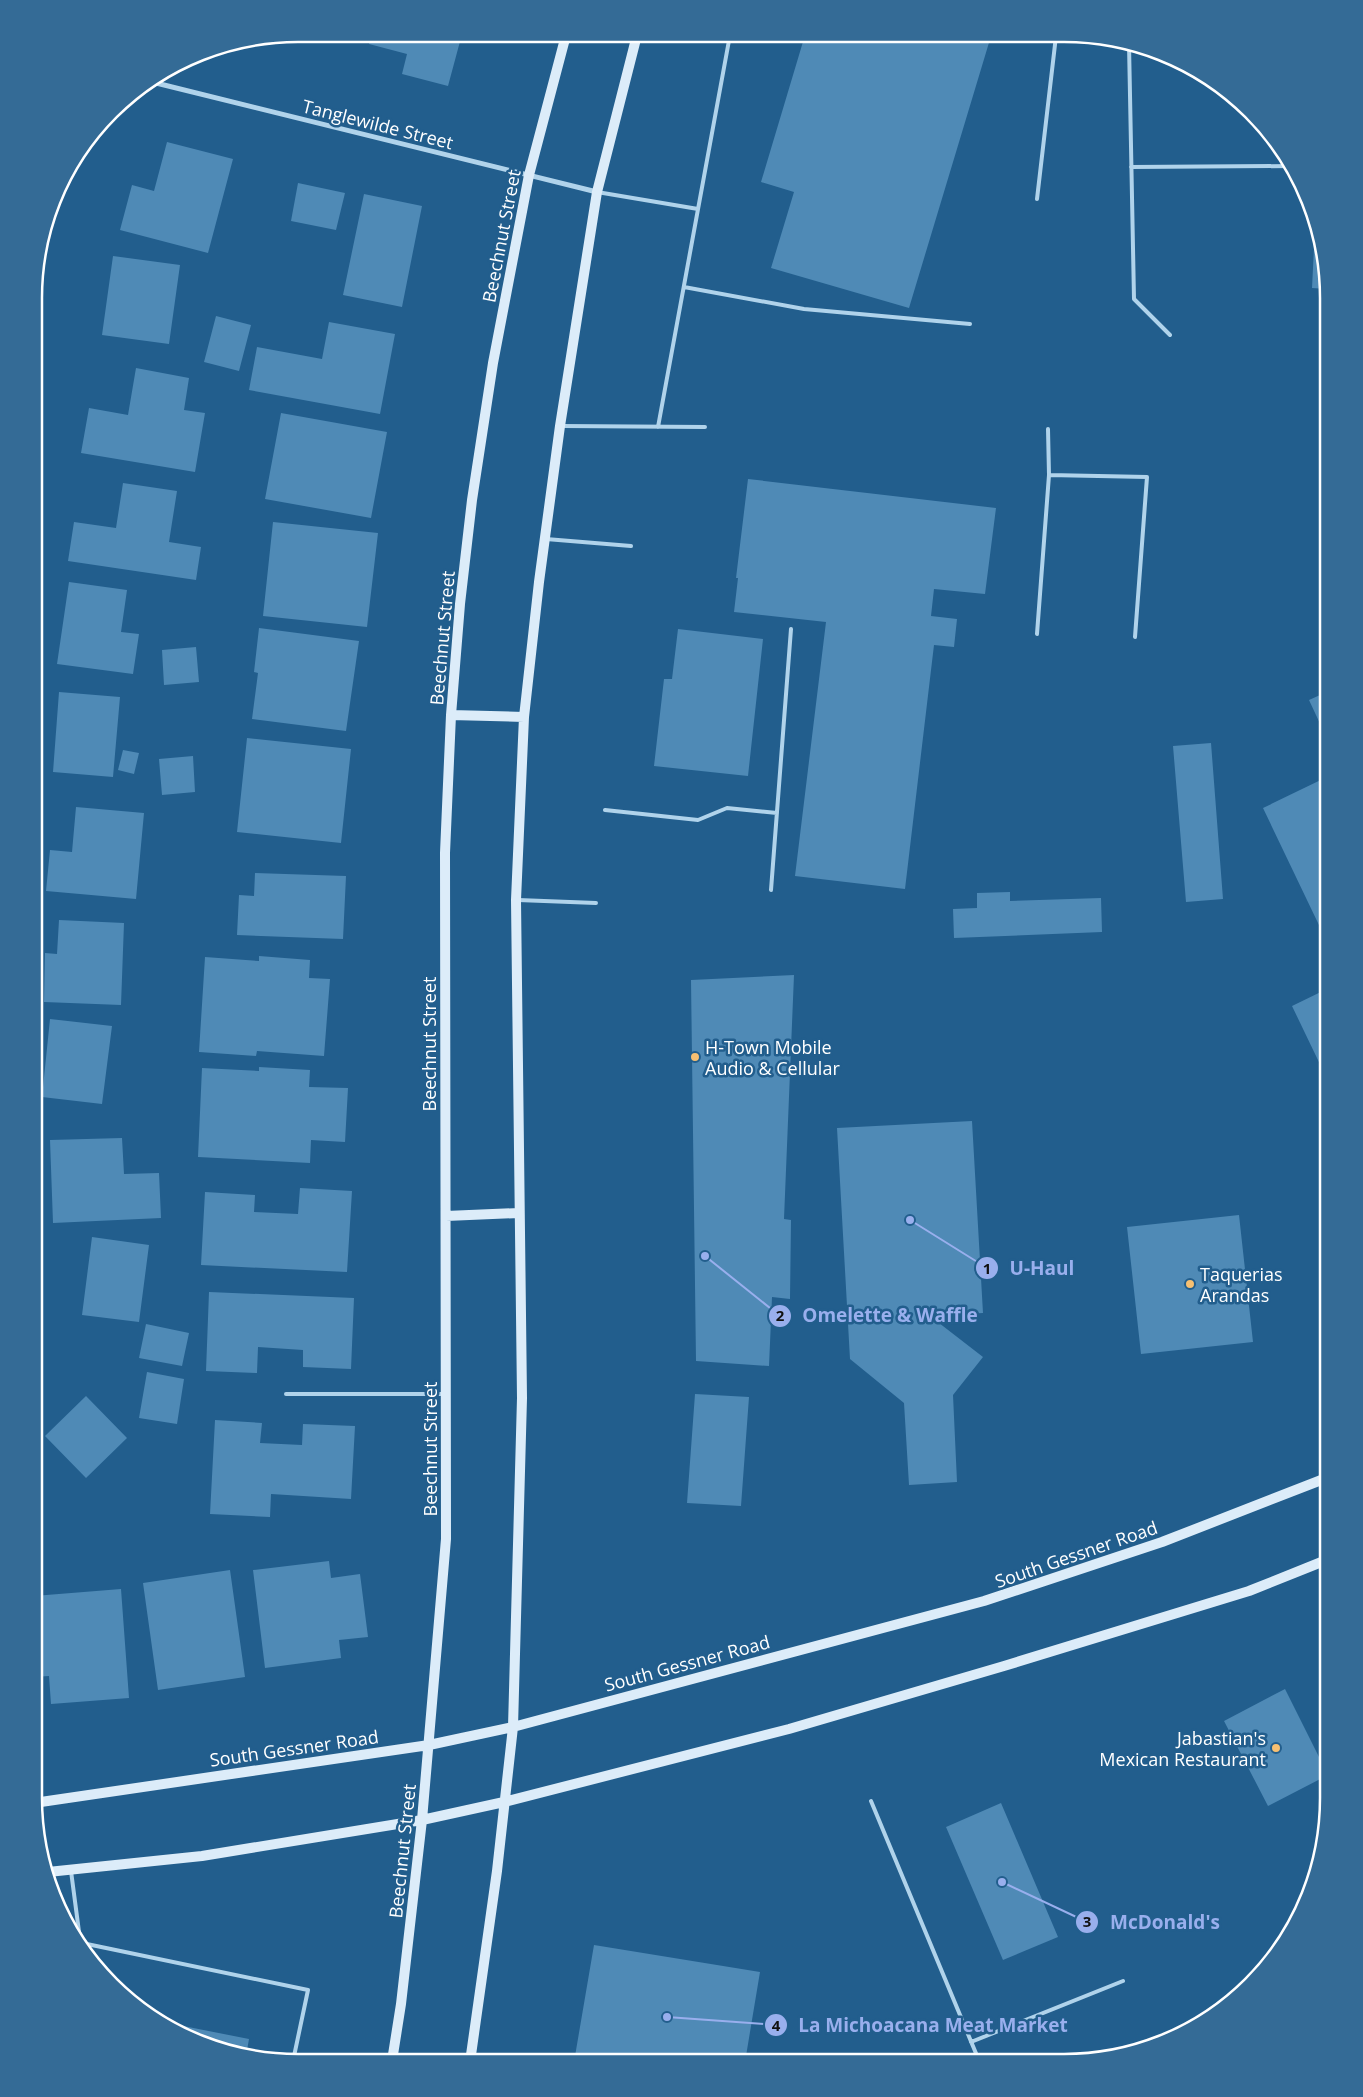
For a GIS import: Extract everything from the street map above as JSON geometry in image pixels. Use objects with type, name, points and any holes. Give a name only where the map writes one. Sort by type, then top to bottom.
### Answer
[{"type":"main road","name":"Beechnut Street","points":[[393,2054],[401,2004],[422,1820],[446,1539],[445,853],[451,716],[460,604],[474,490],[493,363],[529,176],[564,42]]},
{"type":"main road","points":[[471,2054],[512,1727],[522,1398],[518,1213],[516,900],[524,717],[544,539],[560,426],[598,192],[635,42]]},
{"type":"main road","points":[[451,716],[524,717]]},
{"type":"main road","points":[[446,1216],[518,1213]]},
{"type":"main road","name":"South Gessner Road","points":[[42,1802],[429,1745],[512,1727],[984,1602],[1162,1542],[1320,1481]]},
{"type":"main road","points":[[53,1872],[202,1856],[422,1820],[504,1802],[789,1730],[1249,1591],[1320,1563]]},
{"type":"street","name":"Tanglewilde Street","points":[[159,84],[598,192]]},
{"type":"lane","points":[[658,426],[729,42]]},
{"type":"lane","points":[[1037,199],[1055,42]]},
{"type":"lane","points":[[1129,51],[1134,299],[1170,335]]},
{"type":"lane","points":[[1131,167],[1283,166]]},
{"type":"lane","points":[[598,192],[698,209]]},
{"type":"lane","points":[[684,287],[804,309],[970,324]]},
{"type":"lane","points":[[560,426],[705,427]]},
{"type":"lane","points":[[1036,634],[1049,475],[1048,429]]},
{"type":"lane","points":[[1049,475],[1146,476],[1135,638]]},
{"type":"lane","points":[[544,539],[631,546]]},
{"type":"lane","points":[[771,890],[791,629]]},
{"type":"lane","points":[[605,810],[698,820],[727,808],[777,813]]},
{"type":"lane","points":[[516,900],[596,903]]},
{"type":"lane","points":[[286,1394],[446,1394]]},
{"type":"lane","points":[[870,1801],[976,2054]]},
{"type":"lane","points":[[70,1870],[79,1930]]},
{"type":"lane","points":[[90,1947],[308,1990],[294,2054]]},
{"type":"lane","points":[[971,2042],[1122,1981]]},
{"type":"building","points":[[370,42],[460,42],[448,86],[402,74],[407,54],[369,44]]},
{"type":"building","points":[[803,42],[989,42],[909,308],[771,268],[794,192],[761,182]]},
{"type":"building","points":[[167,142],[233,159],[208,253],[120,230],[132,185],[154,191]]},
{"type":"building","points":[[298,183],[345,193],[336,230],[291,221]]},
{"type":"building","points":[[364,194],[422,206],[402,307],[343,295]]},
{"type":"building","points":[[1314,241],[1320,289],[1312,288]]},
{"type":"building","points":[[113,256],[180,265],[169,344],[102,335]]},
{"type":"building","points":[[216,316],[251,325],[239,371],[204,362]]},
{"type":"building","points":[[329,322],[395,334],[380,414],[249,390],[257,347],[322,359]]},
{"type":"building","points":[[136,368],[189,378],[184,410],[205,413],[195,472],[81,453],[89,408],[128,415]]},
{"type":"building","points":[[281,413],[387,432],[371,518],[265,499]]},
{"type":"building","points":[[748,479],[996,508],[985,594],[934,589],[931,616],[957,619],[954,647],[934,645],[905,889],[795,876],[826,622],[734,612],[738,578],[736,578]]},
{"type":"building","points":[[123,483],[177,491],[169,542],[201,547],[196,580],[68,561],[74,522],[116,528]]},
{"type":"building","points":[[273,522],[378,533],[367,627],[263,616]]},
{"type":"building","points":[[69,582],[127,590],[121,632],[139,634],[133,674],[57,664]]},
{"type":"building","points":[[259,628],[359,641],[346,731],[252,719],[258,673],[254,672]]},
{"type":"building","points":[[678,629],[763,639],[748,776],[654,766],[664,679],[672,679]]},
{"type":"building","points":[[196,647],[199,682],[164,685],[162,650]]},
{"type":"building","points":[[59,692],[120,697],[113,777],[53,772]]},
{"type":"building","points":[[1320,695],[1320,724],[1309,700]]},
{"type":"building","points":[[247,738],[351,749],[341,843],[237,832]]},
{"type":"building","points":[[1211,743],[1223,899],[1186,902],[1173,746]]},
{"type":"building","points":[[123,750],[139,753],[134,774],[118,770]]},
{"type":"building","points":[[193,756],[195,792],[162,795],[159,759]]},
{"type":"building","points":[[1320,780],[1320,927],[1263,808]]},
{"type":"building","points":[[76,807],[144,813],[136,899],[46,891],[50,850],[72,852]]},
{"type":"building","points":[[255,873],[346,876],[343,939],[237,935],[239,895],[254,896]]},
{"type":"building","points":[[1010,892],[1010,901],[1101,898],[1102,932],[954,938],[953,909],[977,908],[977,893]]},
{"type":"building","points":[[59,920],[124,923],[121,1005],[44,1002],[45,953],[57,954]]},
{"type":"building","points":[[259,956],[310,960],[309,978],[330,979],[324,1056],[257,1051],[256,1056],[199,1052],[205,957],[259,961]]},
{"type":"building","points":[[794,975],[784,1219],[791,1220],[790,1299],[772,1297],[769,1366],[696,1361],[691,980]]},
{"type":"building","points":[[1320,992],[1320,1064],[1292,1006]]},
{"type":"building","points":[[50,1019],[112,1026],[102,1104],[42,1097]]},
{"type":"building","points":[[259,1067],[310,1070],[309,1087],[348,1088],[345,1142],[311,1140],[310,1163],[198,1157],[202,1068],[259,1071]]},
{"type":"building","points":[[972,1121],[983,1313],[930,1316],[983,1357],[953,1395],[957,1482],[909,1485],[904,1403],[850,1359],[837,1128]]},
{"type":"building","points":[[122,1138],[124,1174],[159,1173],[161,1218],[53,1223],[50,1140]]},
{"type":"building","points":[[300,1188],[352,1191],[347,1272],[201,1265],[205,1192],[255,1195],[254,1212],[298,1214]]},
{"type":"building","name":"Taquerias Arandas","points":[[1239,1215],[1253,1342],[1141,1354],[1127,1227]]},
{"type":"building","points":[[92,1237],[149,1245],[139,1322],[82,1315]]},
{"type":"building","points":[[209,1292],[354,1298],[351,1369],[303,1367],[303,1350],[258,1347],[257,1373],[206,1371]]},
{"type":"building","points":[[146,1324],[189,1333],[182,1366],[139,1358]]},
{"type":"building","points":[[147,1372],[184,1379],[177,1424],[139,1418]]},
{"type":"building","points":[[695,1394],[749,1397],[741,1506],[687,1503]]},
{"type":"building","points":[[86,1396],[127,1438],[86,1478],[45,1436]]},
{"type":"building","points":[[215,1420],[262,1423],[260,1443],[302,1445],[303,1424],[355,1426],[351,1499],[271,1494],[270,1517],[210,1514]]},
{"type":"building","points":[[329,1561],[331,1578],[360,1574],[368,1637],[339,1640],[341,1658],[265,1668],[253,1570]]},
{"type":"building","points":[[230,1570],[245,1677],[158,1690],[143,1583]]},
{"type":"building","points":[[121,1589],[129,1698],[51,1704],[49,1676],[42,1676],[42,1595]]},
{"type":"building","name":"Jabastian's Mexican Restaurant","points":[[1285,1689],[1320,1759],[1320,1779],[1268,1806],[1224,1721]]},
{"type":"building","points":[[1001,1803],[1058,1937],[1003,1960],[946,1827]]},
{"type":"building","points":[[594,1945],[760,1972],[746,2054],[575,2054]]},
{"type":"building","points":[[180,2025],[249,2039],[247,2050],[216,2041]]},
{"type":"place","name":"H-Town Mobile Audio & Cellular","points":[[695,1057]]},
{"type":"place","name":"U-Haul","points":[[910,1220]]},
{"type":"place","name":"Omelette & Waffle","points":[[705,1256]]},
{"type":"place","name":"Taquerias Arandas","points":[[1190,1284]]},
{"type":"place","name":"Jabastian's Mexican Restaurant","points":[[1276,1748]]},
{"type":"place","name":"McDonald's","points":[[1002,1882]]},
{"type":"place","name":"La Michoacana Meat Market","points":[[667,2017]]}]
